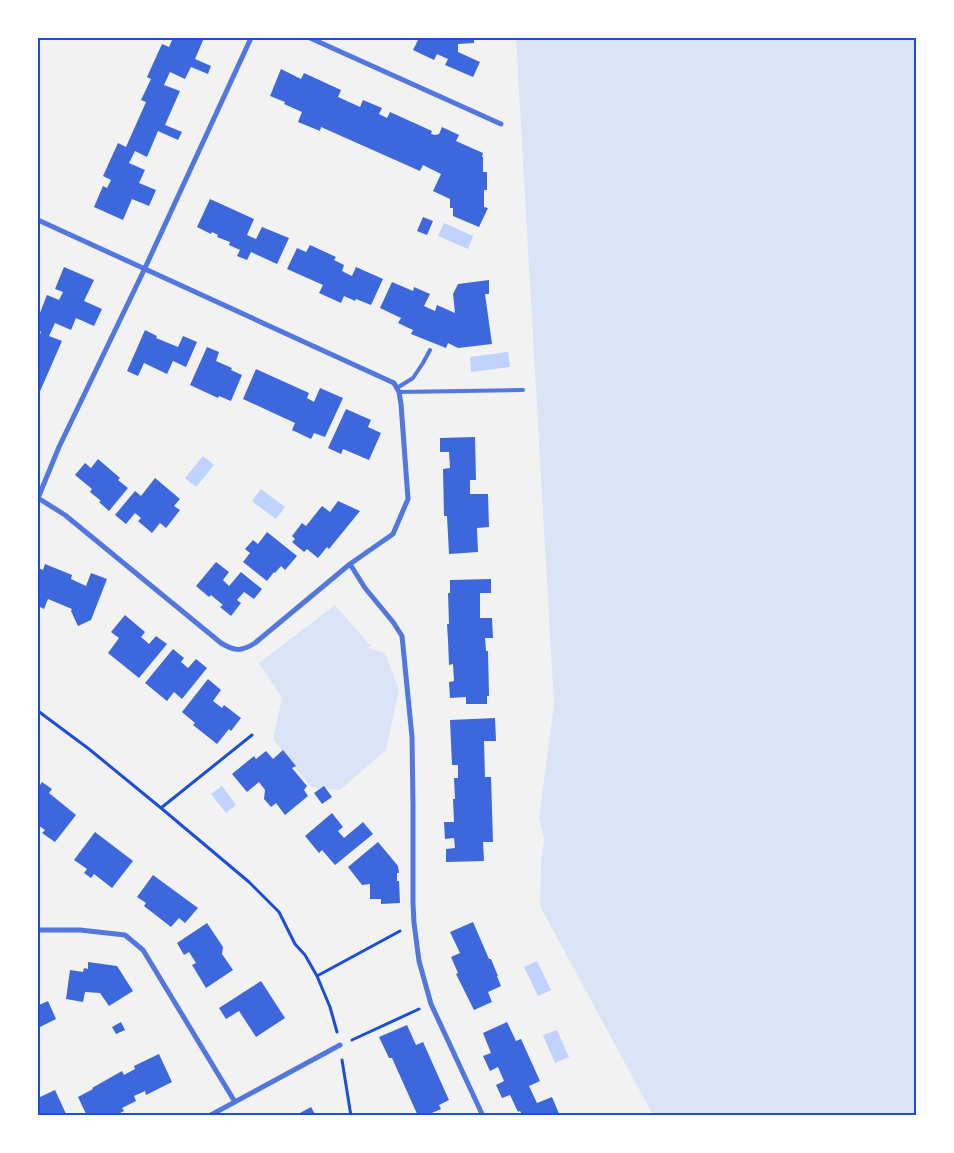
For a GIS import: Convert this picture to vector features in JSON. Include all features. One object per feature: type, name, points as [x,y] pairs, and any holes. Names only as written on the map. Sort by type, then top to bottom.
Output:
[{"type":"street","points":[[38,220],[145,268],[394,383],[398,390],[401,404],[408,499],[393,534],[350,564],[248,648],[238,650],[221,643],[65,515],[38,498],[59,447],[145,268],[251,38]]},
{"type":"street","points":[[310,38],[501,124]]},
{"type":"street","points":[[350,564],[365,588],[402,636],[412,737],[414,923],[419,961],[431,1004],[483,1116]]},
{"type":"street","points":[[38,930],[80,930],[125,935],[143,950],[235,1102]]},
{"type":"street","points":[[209,1116],[340,1046]]},
{"type":"lane","points":[[398,390],[413,378],[430,350]]},
{"type":"lane","points":[[398,390],[523,390]]},
{"type":"path","points":[[38,711],[89,749],[161,808],[249,882],[279,912],[295,944],[306,955],[330,1007],[340,1046],[352,1116]]},
{"type":"path","points":[[161,808],[252,735]]},
{"type":"path","points":[[317,976],[414,923]]},
{"type":"path","points":[[340,1046],[431,1004]]},
{"type":"shaded area","points":[[516,38],[916,38],[916,1115],[653,1115],[540,906],[541,863],[544,839],[539,818],[554,705]]},
{"type":"shaded area","points":[[335,605],[371,646],[368,648],[385,653],[399,690],[386,750],[340,790],[311,787],[273,739],[282,698],[259,663]]},
{"type":"water","points":[[444,223],[473,236],[468,249],[438,236]]},
{"type":"water","points":[[508,352],[510,367],[471,372],[470,357]]},
{"type":"water","points":[[203,456],[214,465],[196,487],[185,478]]},
{"type":"water","points":[[261,489],[285,507],[276,519],[252,501]]},
{"type":"water","points":[[222,786],[236,805],[226,813],[211,794]]},
{"type":"water","points":[[537,961],[551,990],[538,996],[524,967]]},
{"type":"water","points":[[557,1030],[569,1057],[555,1063],[543,1035]]},
{"type":"building","points":[[173,38],[204,38],[195,59],[211,66],[208,74],[191,67],[185,79],[170,72],[164,85],[180,91],[165,125],[182,132],[178,140],[158,131],[147,157],[135,151],[129,163],[145,170],[139,183],[156,190],[149,206],[132,199],[123,220],[94,207],[103,186],[107,188],[111,180],[103,176],[118,143],[126,147],[146,102],[141,100],[151,79],[147,77],[162,44],[169,47]]},
{"type":"building","points":[[419,38],[474,38],[474,43],[458,44],[458,52],[480,62],[473,77],[445,65],[448,59],[437,54],[434,60],[413,50]]},
{"type":"building","points":[[281,69],[301,79],[304,73],[341,90],[338,97],[360,107],[363,100],[382,108],[379,114],[387,118],[390,112],[432,131],[431,134],[439,134],[442,127],[459,135],[456,141],[483,153],[483,172],[487,172],[487,190],[484,190],[484,207],[488,208],[479,227],[453,216],[453,208],[450,208],[450,199],[433,191],[441,174],[423,165],[420,171],[321,127],[320,131],[298,122],[302,112],[270,96]]},
{"type":"building","points":[[210,199],[254,219],[247,235],[256,239],[262,227],[289,238],[277,264],[251,252],[247,260],[237,256],[240,250],[229,245],[230,242],[217,237],[218,235],[212,232],[211,234],[197,227]]},
{"type":"building","points":[[423,217],[433,221],[427,235],[417,231]]},
{"type":"building","points":[[310,245],[336,257],[334,260],[344,265],[342,271],[352,276],[356,267],[383,279],[371,305],[344,296],[341,303],[319,293],[323,285],[287,269],[297,248],[306,252]]},
{"type":"building","points":[[64,267],[94,280],[84,301],[102,309],[94,326],[76,318],[71,330],[55,323],[49,336],[62,341],[38,396],[38,339],[41,332],[38,330],[38,318],[47,295],[59,300],[63,292],[55,289]]},
{"type":"building","points":[[489,280],[489,294],[485,294],[492,344],[458,348],[448,343],[446,348],[411,334],[413,330],[398,323],[401,318],[380,308],[392,282],[413,291],[414,287],[430,294],[424,306],[435,311],[437,305],[455,313],[453,294],[458,284]]},
{"type":"building","points":[[145,330],[157,336],[156,338],[178,347],[183,336],[197,342],[186,367],[173,361],[167,374],[144,363],[138,376],[127,371]]},
{"type":"building","points":[[207,347],[219,352],[216,361],[242,375],[231,401],[219,396],[218,398],[190,385]]},
{"type":"building","points":[[256,369],[309,393],[307,398],[314,402],[320,388],[343,398],[325,437],[314,433],[311,439],[292,430],[295,423],[243,399]]},
{"type":"building","points":[[346,409],[371,420],[368,427],[381,433],[369,460],[343,449],[341,454],[328,448]]},
{"type":"building","points":[[475,437],[476,480],[470,480],[470,494],[488,494],[489,527],[477,528],[478,552],[449,554],[447,516],[444,516],[443,469],[450,468],[449,452],[440,452],[440,438]]},
{"type":"building","points":[[98,459],[120,478],[118,480],[128,488],[109,511],[90,492],[92,489],[75,475],[85,463],[91,468]]},
{"type":"building","points":[[155,478],[180,499],[174,506],[180,510],[166,528],[160,523],[152,533],[138,521],[141,518],[135,513],[126,524],[115,515],[135,491],[141,496]]},
{"type":"building","points":[[338,501],[360,511],[329,549],[327,547],[318,558],[307,549],[304,552],[292,542],[295,539],[292,536],[302,523],[306,526],[322,506],[330,512]]},
{"type":"building","points":[[267,532],[297,556],[285,570],[281,566],[267,581],[243,562],[250,553],[245,549],[253,540],[258,544]]},
{"type":"building","points":[[216,562],[229,572],[223,580],[229,586],[241,572],[262,589],[254,599],[244,592],[237,600],[241,603],[231,616],[220,607],[223,605],[211,595],[209,597],[196,586]]},
{"type":"building","points":[[45,564],[72,575],[71,579],[86,586],[91,573],[107,579],[91,620],[78,626],[71,611],[72,609],[48,599],[44,609],[38,606],[38,568],[43,570]]},
{"type":"building","points":[[491,579],[491,593],[480,593],[480,618],[492,618],[493,638],[485,638],[486,651],[488,651],[489,696],[487,696],[487,704],[466,704],[466,697],[450,698],[449,682],[454,681],[453,664],[449,665],[447,624],[449,624],[448,593],[450,593],[450,580]]},
{"type":"building","points":[[125,615],[145,632],[141,637],[149,644],[156,636],[167,644],[139,678],[108,653],[119,638],[111,632]]},
{"type":"building","points":[[173,649],[184,658],[181,662],[188,668],[196,659],[207,668],[182,699],[174,692],[167,701],[145,683]]},
{"type":"building","points":[[208,679],[221,690],[213,701],[222,708],[224,705],[241,718],[217,744],[193,725],[195,723],[182,712]]},
{"type":"building","points":[[495,718],[496,741],[484,741],[485,777],[491,777],[493,842],[483,842],[484,861],[446,862],[446,849],[455,848],[454,838],[445,839],[444,822],[454,822],[454,778],[458,778],[458,765],[452,765],[450,720]]},
{"type":"building","points":[[283,750],[296,766],[292,768],[307,786],[304,790],[308,796],[285,815],[276,803],[271,807],[264,799],[265,790],[259,782],[247,792],[232,774],[254,756],[256,759],[266,751],[273,759]]},
{"type":"building","points":[[42,782],[52,789],[49,793],[76,815],[55,842],[42,833],[45,830],[38,825],[38,788]]},
{"type":"building","points":[[324,786],[332,797],[322,804],[314,793]]},
{"type":"building","points":[[332,813],[343,827],[338,831],[344,838],[363,822],[373,834],[335,865],[322,850],[319,853],[305,836]]},
{"type":"building","points":[[95,832],[133,861],[112,888],[94,874],[91,878],[84,873],[87,869],[74,860]]},
{"type":"building","points":[[378,842],[398,866],[397,881],[399,881],[400,903],[381,904],[381,899],[370,899],[370,884],[362,885],[348,867]]},
{"type":"building","points":[[153,875],[198,908],[185,923],[179,918],[171,927],[144,906],[146,903],[137,897]]},
{"type":"building","points":[[473,922],[489,959],[491,959],[501,986],[488,992],[492,1002],[474,1010],[456,974],[458,973],[451,957],[460,953],[450,932]]},
{"type":"building","points":[[207,923],[223,947],[222,954],[233,970],[206,988],[192,965],[196,963],[189,952],[184,955],[177,943]]},
{"type":"building","points":[[88,962],[117,966],[133,991],[109,1006],[100,993],[85,992],[83,1002],[66,999],[70,970],[83,972],[84,968],[88,969]]},
{"type":"building","points":[[261,981],[285,1018],[256,1037],[239,1011],[226,1019],[219,1008]]},
{"type":"building","points":[[38,1001],[39,1005],[48,1001],[56,1019],[38,1028]]},
{"type":"building","points":[[121,1022],[125,1030],[116,1034],[112,1027]]},
{"type":"building","points":[[507,1022],[516,1041],[521,1039],[540,1081],[529,1086],[537,1103],[552,1097],[560,1116],[523,1116],[520,1111],[518,1112],[510,1095],[502,1098],[496,1085],[504,1081],[498,1067],[490,1071],[483,1056],[491,1053],[483,1033]]},
{"type":"building","points":[[407,1025],[416,1045],[423,1042],[449,1100],[439,1105],[441,1109],[425,1116],[418,1116],[392,1058],[389,1058],[379,1037]]},
{"type":"building","points":[[159,1054],[172,1082],[146,1095],[145,1091],[134,1096],[136,1101],[122,1108],[124,1111],[116,1116],[87,1116],[78,1097],[122,1071],[124,1075],[135,1069],[134,1066]]},
{"type":"building","points":[[55,1090],[67,1116],[38,1116],[38,1098]]},
{"type":"building","points":[[311,1107],[316,1116],[295,1116],[300,1113]]}]
